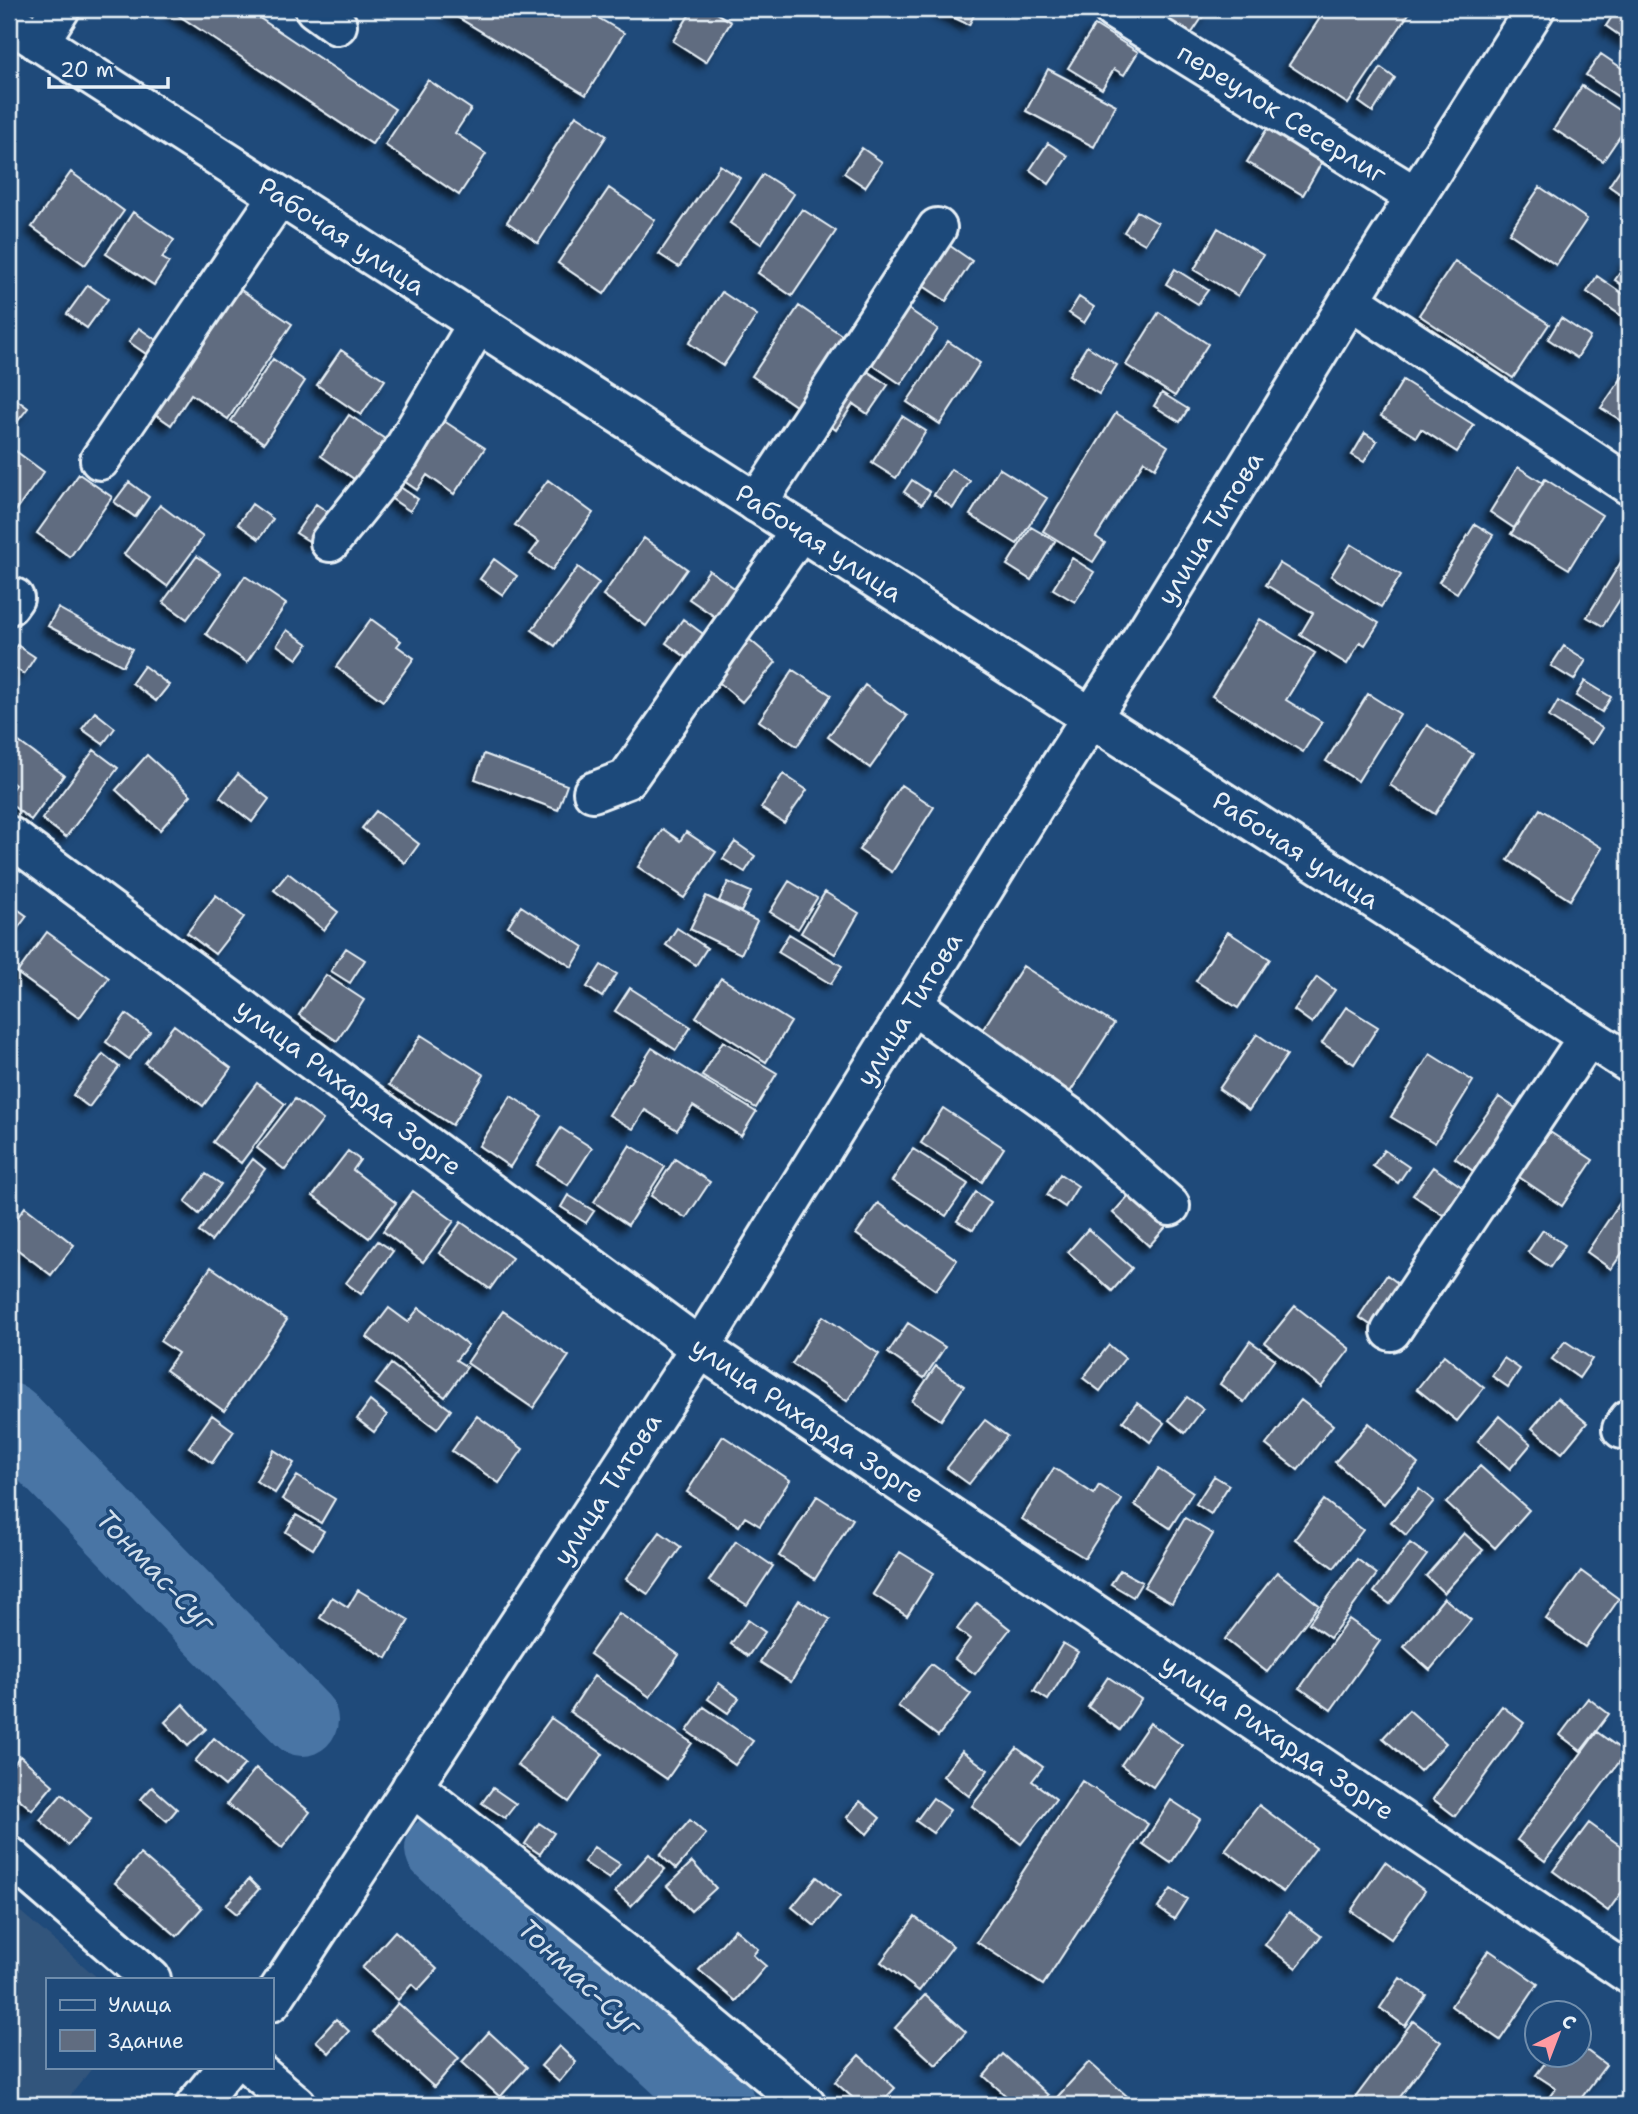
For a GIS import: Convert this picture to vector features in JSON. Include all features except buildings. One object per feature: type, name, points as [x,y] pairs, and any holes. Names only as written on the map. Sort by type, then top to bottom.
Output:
[{"type":"main road","points":[[24,32],[60,9]]},
{"type":"main road","name":"переулок Сесерлиг","points":[[1113,9],[1415,196]]},
{"type":"main road","name":"улица Титова","points":[[273,1999],[700,1348],[1350,300],[1535,9]]},
{"type":"main road","name":"Рабочая улица","points":[[24,32],[1629,1063]]},
{"type":"main road","points":[[100,460],[279,196]]},
{"type":"main road","points":[[757,503],[937,228]]},
{"type":"main road","points":[[1350,300],[1629,485]]},
{"type":"main road","points":[[330,542],[400,454],[478,323]]},
{"type":"main road","points":[[593,792],[627,779],[800,531]]},
{"type":"main road","name":"улица Рихарда Зорге","points":[[9,836],[700,1348],[1629,1974]]},
{"type":"main road","points":[[912,1004],[1071,1118],[1170,1206]]},
{"type":"main road","points":[[1391,1331],[1588,1037]]},
{"type":"main road","points":[[412,1786],[640,1966],[806,2105]]},
{"type":"main road","points":[[9,1856],[150,1978]]},
{"type":"main road","points":[[196,2105],[226,2068]]},
{"type":"main road","points":[[253,2068],[297,2105]]},
{"type":"shaded area","points":[[9,1902],[98,1978],[46,1978],[46,2068],[92,2068],[63,2105],[9,2105]]},
{"type":"waterway","name":"Тонмас-Суг","points":[[9,1419],[302,1720]]},
{"type":"waterway","name":"Тонмас-Суг","points":[[441,1849],[719,2105]]}]
